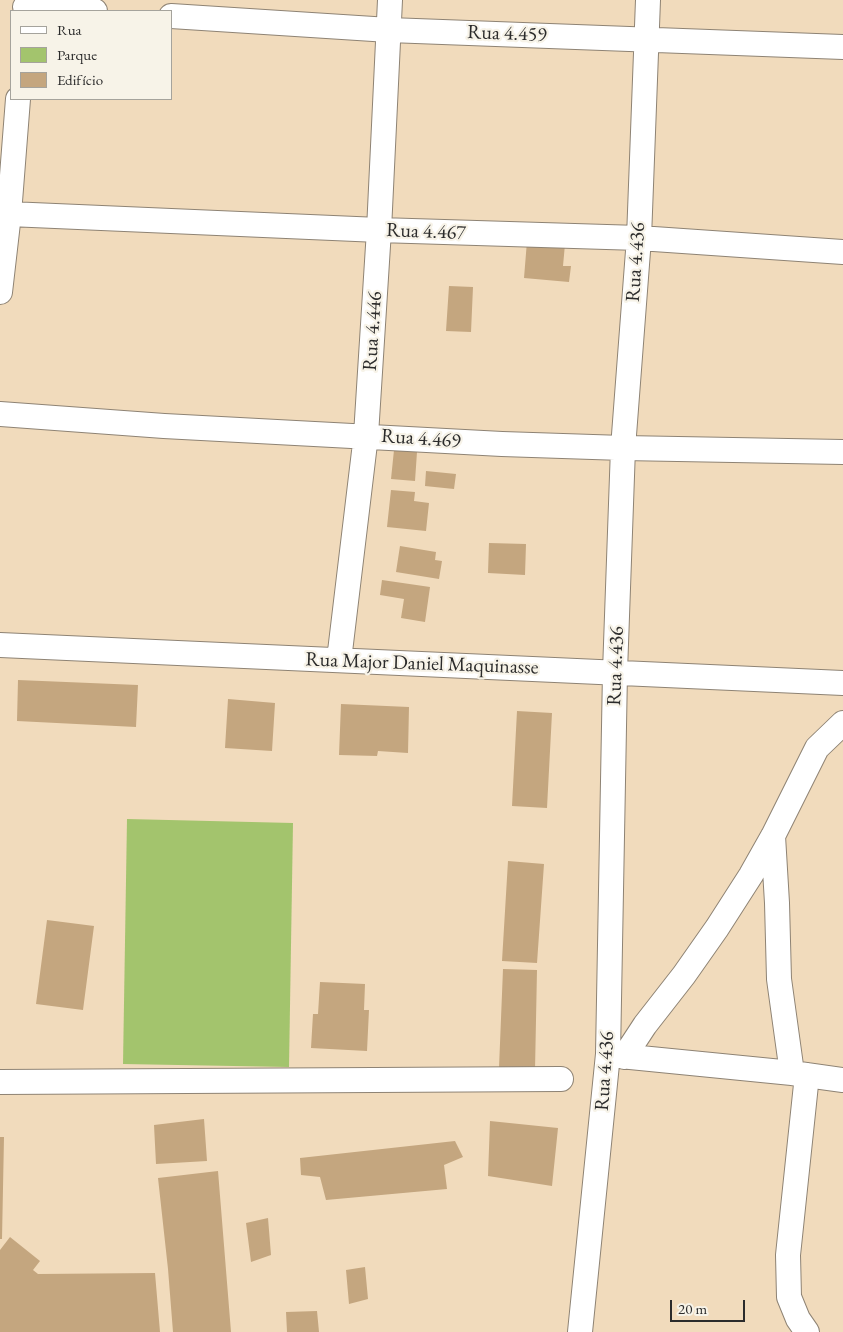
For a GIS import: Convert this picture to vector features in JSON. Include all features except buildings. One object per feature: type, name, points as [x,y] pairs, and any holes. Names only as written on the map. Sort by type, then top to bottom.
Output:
[{"type":"street","name":"Rua 4.446","points":[[339,660],[366,435],[379,230],[390,0]]},
{"type":"street","name":"Rua 4.436","points":[[580,1332],[616,1056],[615,672],[623,448],[639,238],[648,0]]},
{"type":"street","points":[[25,6],[81,10]]},
{"type":"street","name":"Rua 4.459","points":[[172,16],[389,30],[843,47]]},
{"type":"street","points":[[0,292],[9,214],[18,100]]},
{"type":"street","name":"Rua 4.467","points":[[9,214],[379,230],[639,238],[843,252]]},
{"type":"street","name":"Rua 4.469","points":[[0,414],[164,426],[366,435],[502,444],[843,452]]},
{"type":"street","name":"Rua Major Daniel Maquinasse","points":[[0,645],[843,684]]},
{"type":"street","points":[[616,1056],[645,1025],[718,928],[773,836],[817,748],[843,723]]},
{"type":"street","points":[[773,836],[779,980],[799,1074],[788,1254],[789,1297],[798,1319],[807,1332]]},
{"type":"street","points":[[616,1056],[843,1080]]},
{"type":"street","points":[[0,1082],[561,1079]]},
{"type":"green space","points":[[127,819],[293,823],[289,1067],[123,1064]]}]
